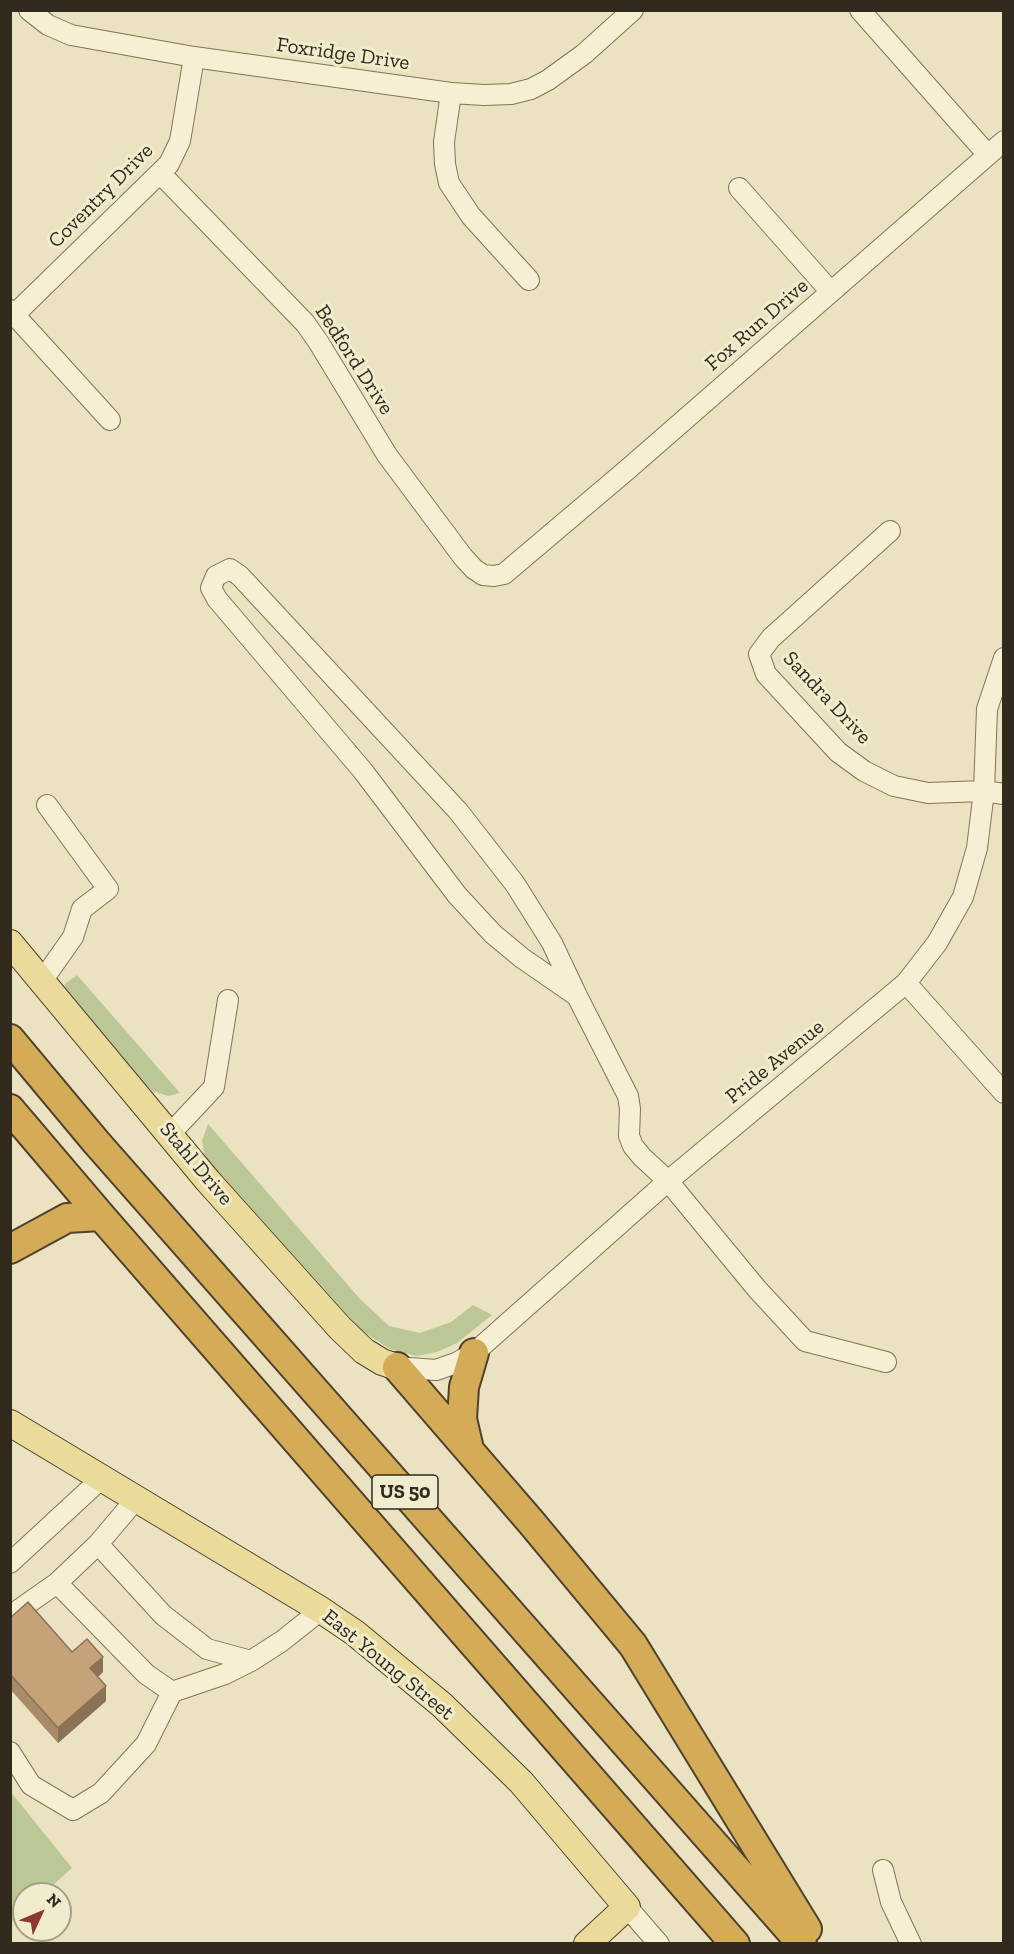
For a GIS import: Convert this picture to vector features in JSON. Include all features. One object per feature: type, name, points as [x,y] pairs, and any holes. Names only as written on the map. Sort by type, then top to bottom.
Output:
[{"type":"highway","name":"US 50","points":[[10,1039],[96,1142],[802,1944]]},
{"type":"highway","name":"US 50","points":[[10,1109],[735,1944]]},
{"type":"highway","points":[[10,1249],[68,1218],[101,1216]]},
{"type":"highway","points":[[469,1451],[462,1419],[464,1387],[474,1353]]},
{"type":"highway","points":[[397,1367],[531,1521],[633,1645],[816,1944]]},
{"type":"main road","name":"Stahl Drive","points":[[10,943],[208,1181],[340,1328],[364,1352],[397,1367]]},
{"type":"main road","name":"East Young Street","points":[[10,1424],[321,1610],[355,1633],[442,1705],[521,1782],[627,1907]]},
{"type":"main road","points":[[586,1944],[627,1907]]},
{"type":"street","name":"Foxridge Drive","points":[[29,10],[48,25],[70,35],[194,57],[451,93],[484,95],[511,94],[531,89],[548,80],[584,54],[633,10]]},
{"type":"street","points":[[860,10],[988,155]]},
{"type":"street","name":"Coventry Drive","points":[[13,312],[169,164],[180,141],[194,57]]},
{"type":"street","points":[[451,93],[444,142],[449,183],[471,216],[529,280]]},
{"type":"street","name":"Fox Run Drive","points":[[466,561],[483,575],[504,574],[628,469],[1004,141]]},
{"type":"street","name":"Bedford Drive","points":[[160,173],[305,323],[387,455],[466,561]]},
{"type":"street","points":[[739,188],[831,292]]},
{"type":"street","points":[[13,312],[110,420]]},
{"type":"street","name":"Sandra Drive","points":[[890,531],[771,638],[759,654],[766,674],[838,752],[864,771],[894,786],[928,793],[994,792]]},
{"type":"street","points":[[577,996],[522,958],[493,934],[457,895],[363,771],[218,599],[211,588],[216,576],[230,569],[240,576],[458,811],[515,884],[552,943],[628,1096],[629,1136],[633,1146],[668,1181],[757,1289],[805,1341],[886,1362]]},
{"type":"street","name":"Pride Avenue","points":[[397,1367],[436,1370],[474,1353],[668,1181],[906,983],[937,942],[963,897],[994,792],[987,709],[1004,658]]},
{"type":"street","points":[[42,981],[74,937],[82,909],[108,889],[47,805]]},
{"type":"street","points":[[906,983],[1004,1093]]},
{"type":"street","points":[[170,1134],[214,1087],[228,1000]]},
{"type":"street","points":[[10,1563],[102,1478]]},
{"type":"street","points":[[10,1616],[57,1583],[98,1544],[136,1499]]},
{"type":"street","points":[[98,1544],[163,1615],[207,1649],[251,1661]]},
{"type":"street","points":[[57,1583],[146,1674],[172,1692]]},
{"type":"street","points":[[10,1752],[31,1785],[73,1810],[101,1793],[146,1744],[172,1692],[225,1674],[251,1661],[282,1641],[321,1610]]},
{"type":"street","points":[[883,1870],[891,1902],[911,1944]]},
{"type":"street","points":[[627,1907],[659,1944]]},
{"type":"green space","points":[[77,975],[180,1093],[168,1096],[152,1091],[60,993],[66,983]]},
{"type":"green space","points":[[208,1124],[360,1299],[389,1326],[420,1333],[451,1322],[473,1305],[492,1315],[457,1343],[437,1352],[417,1356],[390,1349],[362,1331],[205,1157],[202,1141]]},
{"type":"green space","points":[[10,1791],[72,1868],[56,1882],[12,1882],[11,1923]]},
{"type":"building","points":[[28,1602],[72,1652],[87,1639],[103,1657],[90,1668],[106,1686],[58,1728],[10,1674],[10,1618]]}]
